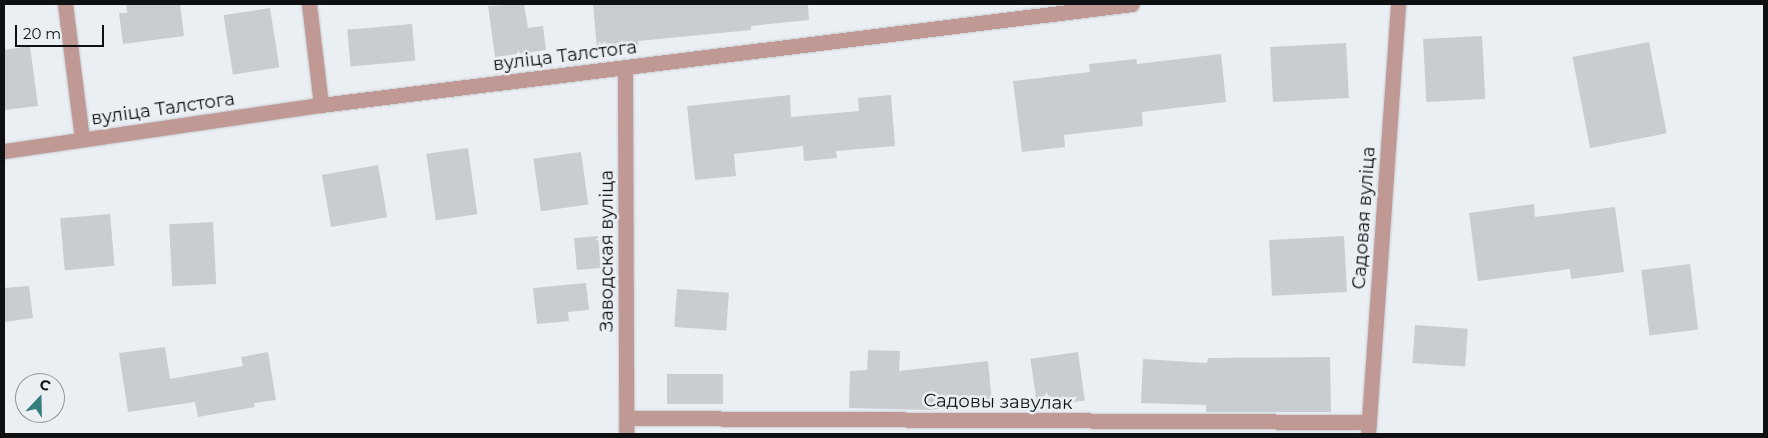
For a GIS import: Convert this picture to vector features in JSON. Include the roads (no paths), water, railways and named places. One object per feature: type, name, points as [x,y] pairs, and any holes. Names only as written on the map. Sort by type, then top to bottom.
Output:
[{"type":"street","points":[[65,4],[82,139]]},
{"type":"street","points":[[309,4],[321,105]]},
{"type":"street","name":"вуліца Талстога","points":[[4,151],[321,105],[1132,4]]},
{"type":"street","name":"Садовая вуліца","points":[[1368,428],[1398,4]]},
{"type":"street","name":"Заводская вуліца","points":[[624,68],[626,434]]},
{"type":"street","name":"Садовы завулак","points":[[626,418],[1368,428]]}]
